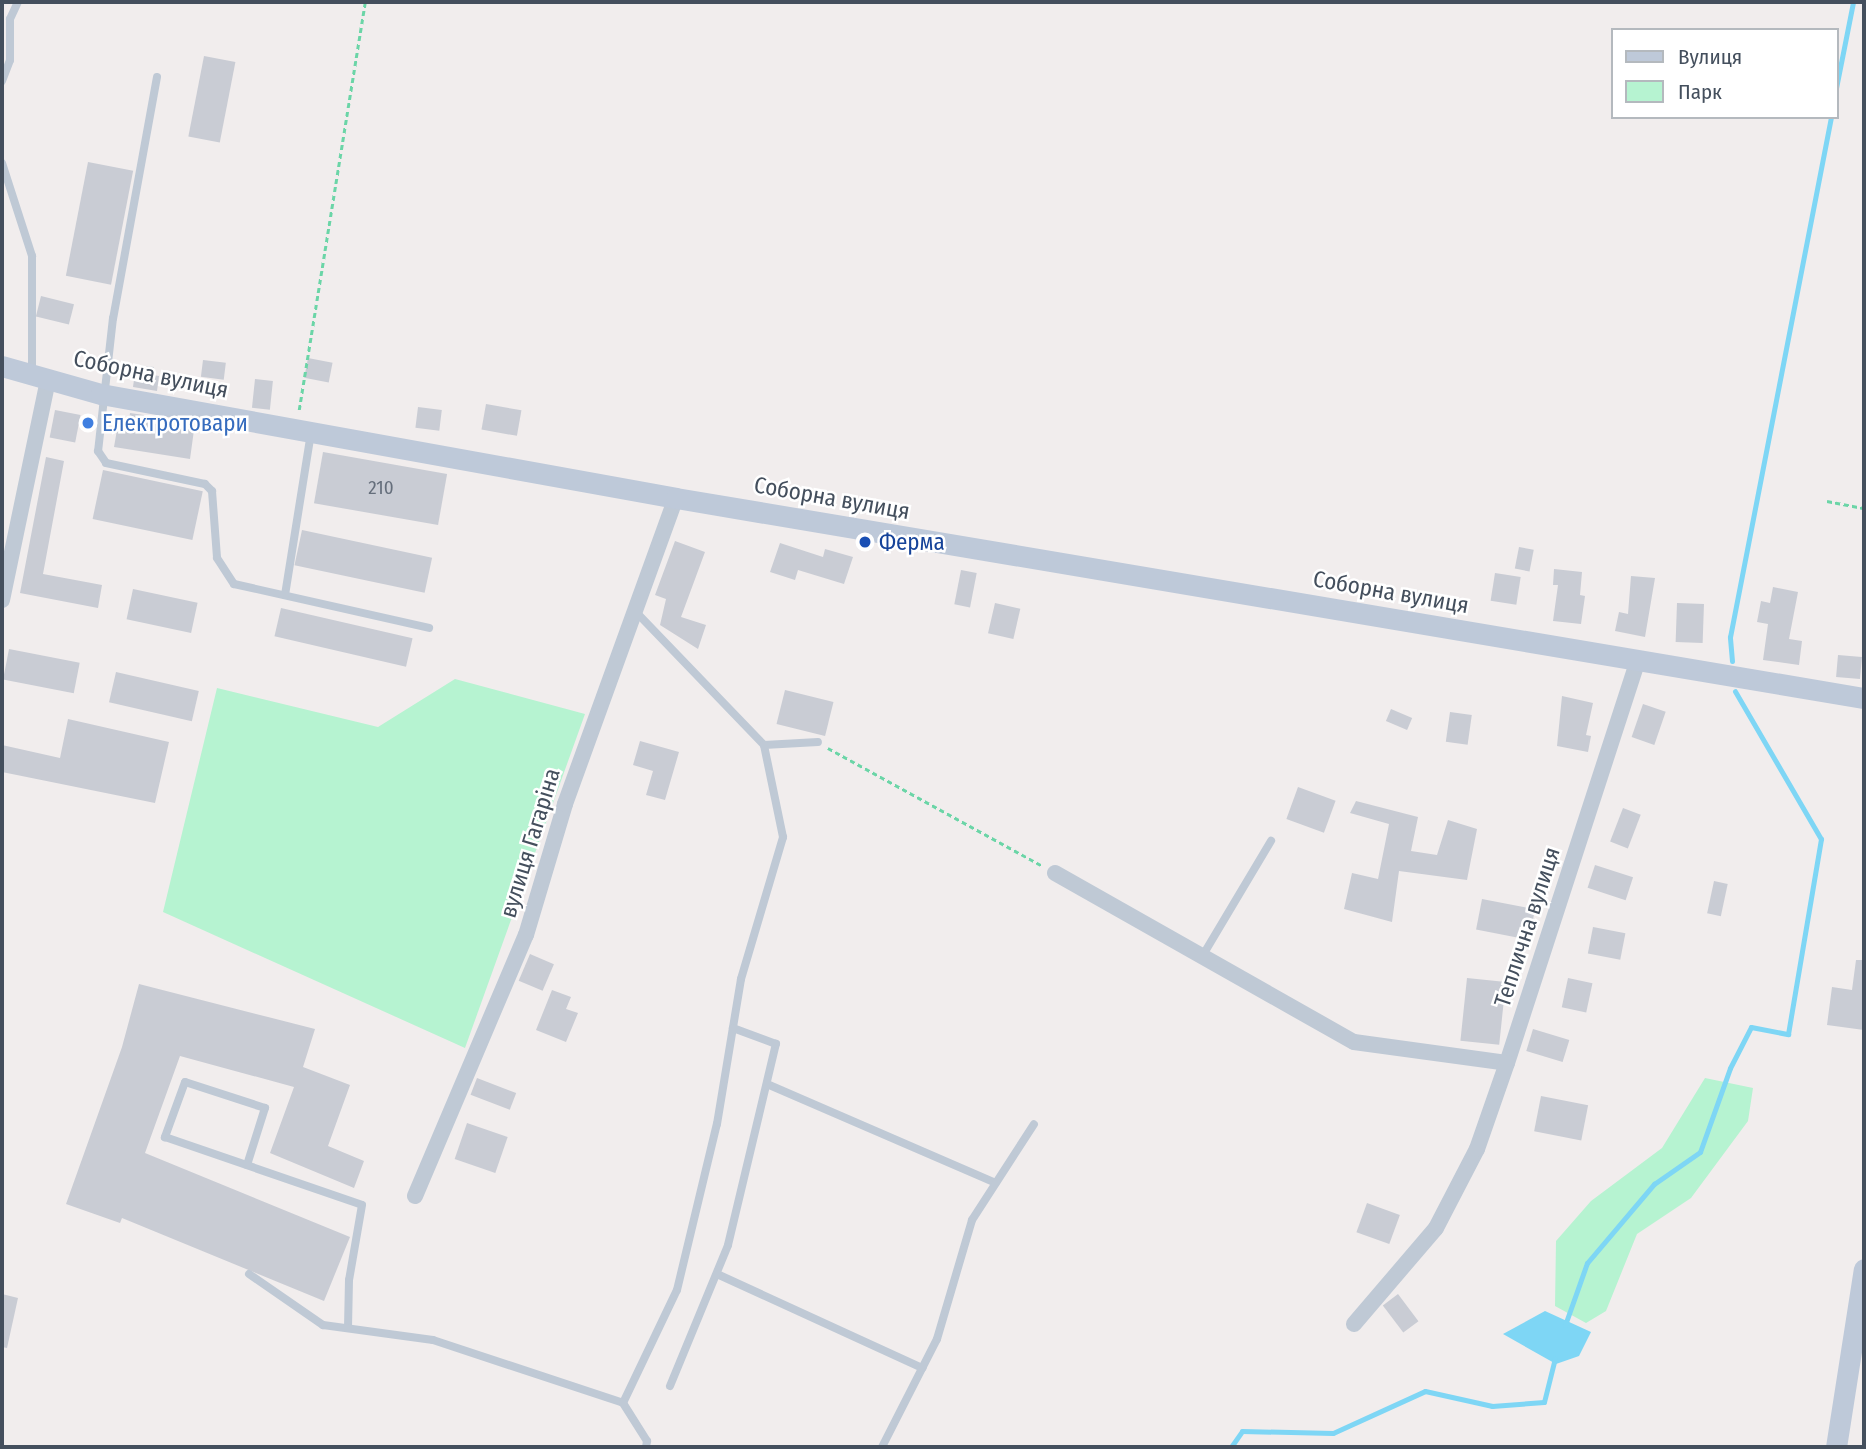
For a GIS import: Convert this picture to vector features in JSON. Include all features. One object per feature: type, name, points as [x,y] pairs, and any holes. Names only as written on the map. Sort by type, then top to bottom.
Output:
[{"type":"main road","name":"Соборна вулиця","points":[[2,366],[101,394],[676,498],[1864,698]]},
{"type":"main road","points":[[1836,1447],[1864,1269]]},
{"type":"street","points":[[2,600],[40,377]]},
{"type":"street","name":"вулиця Гагаріна","points":[[415,1196],[526,935],[565,804],[676,498]]},
{"type":"street","name":"Теплична вулиця","points":[[1354,1324],[1436,1228],[1477,1149],[1638,660]]},
{"type":"street","points":[[1055,873],[1354,1042],[1507,1063]]},
{"type":"lane","points":[[2,81],[10,60],[10,19],[18,2]]},
{"type":"lane","points":[[157,77],[101,394],[98,452],[106,463],[205,484],[212,491],[217,558],[224,574],[234,584],[429,628]]},
{"type":"lane","points":[[2,163],[32,256],[40,377]]},
{"type":"lane","points":[[285,595],[303,431]]},
{"type":"lane","points":[[623,1403],[677,1290],[717,1124],[741,979],[783,837],[764,745],[636,612]]},
{"type":"lane","points":[[764,745],[818,742]]},
{"type":"lane","points":[[1203,955],[1271,841]]},
{"type":"lane","points":[[670,1386],[729,1245],[776,1044],[733,1028]]},
{"type":"lane","points":[[247,1165],[265,1108],[186,1082],[166,1137],[362,1205],[349,1280],[348,1328]]},
{"type":"lane","points":[[767,1084],[996,1183]]},
{"type":"lane","points":[[882,1447],[937,1339],[972,1220],[1034,1124]]},
{"type":"lane","points":[[248,1274],[323,1325],[433,1340],[623,1403],[648,1441],[646,1447]]},
{"type":"lane","points":[[717,1274],[922,1368]]},
{"type":"path","points":[[303,431],[365,2]]},
{"type":"path","points":[[1826,501],[1864,508]]},
{"type":"path","points":[[818,742],[1055,873]]},
{"type":"green space","points":[[455,679],[585,714],[465,1048],[163,912],[217,688],[378,727]]},
{"type":"green space","points":[[1705,1078],[1753,1088],[1748,1121],[1691,1198],[1637,1234],[1606,1311],[1586,1323],[1555,1306],[1556,1241],[1591,1201],[1662,1148]]},
{"type":"water","points":[[1545,1311],[1591,1332],[1579,1356],[1556,1364],[1503,1334]]},
{"type":"building","points":[[204,56],[235,62],[220,143],[188,136]]},
{"type":"building","points":[[88,162],[133,171],[111,285],[66,276]]},
{"type":"building","points":[[41,296],[74,304],[69,325],[36,316]]},
{"type":"building","points":[[308,358],[333,363],[329,382],[304,378]]},
{"type":"building","points":[[203,360],[226,363],[224,380],[201,377]]},
{"type":"building","points":[[136,365],[154,367],[153,375],[159,376],[157,391],[133,387]]},
{"type":"building","points":[[255,379],[273,381],[270,410],[252,408]]},
{"type":"building","points":[[486,404],[521,410],[517,436],[481,430]]},
{"type":"building","points":[[418,407],[442,410],[439,431],[415,428]]},
{"type":"building","points":[[55,410],[81,415],[75,442],[50,437]]},
{"type":"building","points":[[130,413],[144,415],[143,422],[194,430],[190,459],[114,447],[119,418],[129,420]]},
{"type":"building","points":[[323,452],[447,474],[438,525],[314,503]]},
{"type":"building","points":[[46,457],[64,461],[43,574],[102,585],[98,608],[20,593]]},
{"type":"building","points":[[103,470],[203,491],[192,540],[93,519]]},
{"type":"building","points":[[302,530],[432,558],[425,593],[295,565]]},
{"type":"building","points":[[675,541],[705,552],[681,617],[706,625],[698,649],[660,625],[666,599],[655,595]]},
{"type":"building","points":[[780,543],[823,557],[825,549],[853,557],[844,584],[798,570],[795,580],[770,572]]},
{"type":"building","points":[[1519,547],[1534,550],[1530,571],[1515,569]]},
{"type":"building","points":[[1554,569],[1582,572],[1580,595],[1585,596],[1581,624],[1553,621],[1558,585],[1553,585]]},
{"type":"building","points":[[961,570],[977,573],[970,607],[954,604]]},
{"type":"building","points":[[1495,573],[1521,577],[1516,605],[1491,601]]},
{"type":"building","points":[[1631,576],[1655,578],[1645,637],[1615,631],[1619,612],[1628,614]]},
{"type":"building","points":[[1773,587],[1798,592],[1789,639],[1802,641],[1799,665],[1763,660],[1768,624],[1757,622],[1761,601],[1770,603]]},
{"type":"building","points":[[133,589],[198,603],[191,633],[127,619]]},
{"type":"building","points":[[995,603],[1020,609],[1013,639],[988,633]]},
{"type":"building","points":[[1677,603],[1704,604],[1703,643],[1676,642]]},
{"type":"building","points":[[281,608],[413,638],[406,667],[274,636]]},
{"type":"building","points":[[9,649],[80,663],[74,693],[3,679]]},
{"type":"building","points":[[1838,655],[1862,657],[1860,679],[1836,677]]},
{"type":"building","points":[[116,672],[199,691],[192,721],[109,702]]},
{"type":"building","points":[[785,690],[834,702],[825,736],[777,724]]},
{"type":"building","points":[[1562,696],[1593,703],[1586,735],[1591,736],[1588,752],[1557,746]]},
{"type":"building","points":[[1643,704],[1666,712],[1654,745],[1632,737]]},
{"type":"building","points":[[1391,709],[1412,718],[1407,730],[1386,721]]},
{"type":"building","points":[[1450,712],[1472,715],[1468,745],[1446,742]]},
{"type":"building","points":[[68,719],[169,742],[155,803],[2,772],[2,745],[60,758]]},
{"type":"building","points":[[640,741],[679,752],[665,800],[646,795],[653,771],[633,765]]},
{"type":"building","points":[[1298,787],[1336,801],[1324,833],[1286,819]]},
{"type":"building","points":[[1356,801],[1418,817],[1411,851],[1437,855],[1448,820],[1477,829],[1467,880],[1399,871],[1392,922],[1344,909],[1352,873],[1378,879],[1389,824],[1350,813]]},
{"type":"building","points":[[1623,808],[1641,815],[1628,848],[1610,842]]},
{"type":"building","points":[[1595,865],[1633,877],[1626,900],[1588,888]]},
{"type":"building","points":[[1714,881],[1728,884],[1721,916],[1707,913]]},
{"type":"building","points":[[1482,899],[1535,909],[1529,940],[1476,929]]},
{"type":"building","points":[[1593,927],[1625,933],[1620,960],[1588,954]]},
{"type":"building","points":[[530,954],[554,964],[543,991],[519,981]]},
{"type":"building","points":[[1856,960],[1864,960],[1864,1030],[1827,1025],[1832,987],[1852,990]]},
{"type":"building","points":[[1467,978],[1506,982],[1499,1045],[1460,1041]]},
{"type":"building","points":[[1568,978],[1592,983],[1586,1013],[1562,1007]]},
{"type":"building","points":[[139,984],[315,1029],[303,1067],[350,1085],[328,1146],[364,1161],[354,1188],[270,1153],[294,1087],[180,1056],[145,1153],[350,1237],[324,1301],[122,1218],[120,1223],[66,1204],[122,1047]]},
{"type":"building","points":[[552,990],[571,997],[566,1009],[578,1013],[566,1042],[536,1030]]},
{"type":"building","points":[[1533,1029],[1569,1040],[1563,1062],[1526,1051]]},
{"type":"building","points":[[477,1078],[516,1093],[510,1110],[471,1095]]},
{"type":"building","points":[[1541,1096],[1588,1105],[1581,1140],[1534,1131]]},
{"type":"building","points":[[467,1123],[508,1137],[495,1173],[455,1159]]},
{"type":"building","points":[[1367,1203],[1400,1215],[1389,1244],[1356,1232]]},
{"type":"building","points":[[2,1294],[18,1298],[7,1348],[2,1347]]},
{"type":"building","points":[[1398,1294],[1418,1321],[1403,1333],[1383,1305]]},
{"type":"waterway","points":[[1838,78],[1853,2]]},
{"type":"waterway","points":[[1732,661],[1730,637],[1831,119]]},
{"type":"waterway","points":[[1565,1325],[1587,1263],[1654,1184],[1700,1152],[1730,1068],[1751,1027],[1788,1034],[1821,839],[1735,691]]},
{"type":"waterway","points":[[1231,1447],[1242,1431],[1333,1433],[1425,1391],[1492,1406],[1544,1402],[1555,1358]]},
{"type":"place","name":"Електротовари","points":[[88,423]]},
{"type":"place","name":"Ферма","points":[[865,542]]}]
